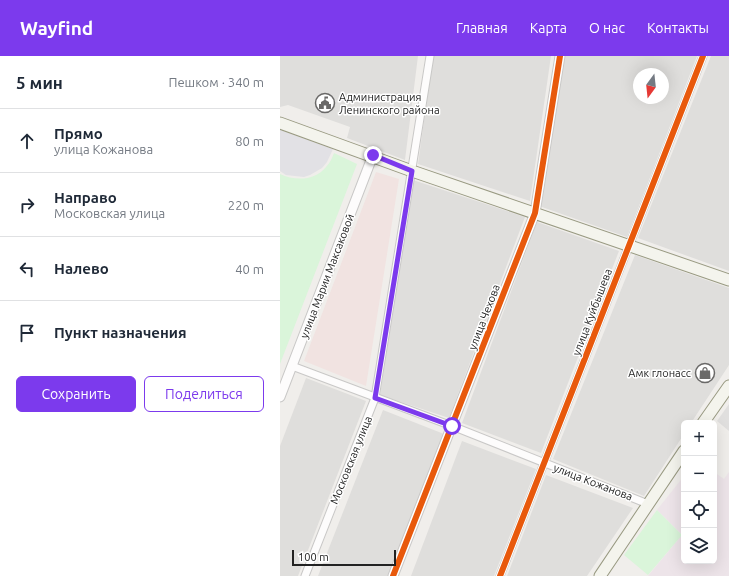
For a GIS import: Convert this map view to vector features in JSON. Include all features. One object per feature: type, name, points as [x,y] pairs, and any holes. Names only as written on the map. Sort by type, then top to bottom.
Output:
[{"type":"main road","points":[[280,123],[373,155],[412,171],[534,214],[729,280]]},
{"type":"main road","points":[[705,420],[729,386]]},
{"type":"main road","points":[[600,576],[681,455]]},
{"type":"street","name":"Московская улица","points":[[305,576],[375,398],[430,56]]},
{"type":"street","name":"улица Чехова","points":[[393,576],[534,214],[560,56]]},
{"type":"street","name":"улица Куйбышева","points":[[500,576],[702,56]]},
{"type":"street","name":"улица Марии Максаковой","points":[[280,397],[373,155]]},
{"type":"street","name":"улица Кожанова","points":[[292,366],[452,426],[648,504]]},
{"type":"shaded area","points":[[280,56],[418,56],[405,160],[347,138],[350,127],[288,105],[280,107]]},
{"type":"shaded area","points":[[433,56],[551,56],[530,201],[418,164]]},
{"type":"shaded area","points":[[562,56],[697,56],[627,237],[539,206]]},
{"type":"shaded area","points":[[711,56],[729,56],[729,271],[638,238]]},
{"type":"shaded area","points":[[280,130],[333,149],[327,162],[322,168],[304,177],[286,175],[280,171]]},
{"type":"shaded area","points":[[376,172],[399,179],[366,386],[304,361]]},
{"type":"shaded area","points":[[413,180],[525,217],[449,418],[380,395]]},
{"type":"shaded area","points":[[537,222],[619,251],[541,453],[462,423]]},
{"type":"shaded area","points":[[635,255],[729,288],[729,365],[693,420],[681,420],[681,439],[644,496],[553,459]]},
{"type":"shaded area","points":[[306,378],[366,401],[298,576],[280,576],[280,446]]},
{"type":"shaded area","points":[[729,404],[729,431],[717,421]]},
{"type":"shaded area","points":[[383,410],[444,434],[388,576],[318,576]]},
{"type":"shaded area","points":[[462,441],[536,469],[494,576],[411,576]]},
{"type":"shaded area","points":[[729,472],[729,576],[648,576],[681,536],[681,564],[717,564],[717,474],[724,479]]},
{"type":"shaded area","points":[[546,475],[633,508],[587,576],[507,576]]},
{"type":"shaded area","points":[[681,480],[681,534],[657,510]]},
{"type":"green space","points":[[334,153],[357,164],[280,364],[280,174],[298,179],[311,177],[321,172],[326,167]]},
{"type":"green space","points":[[657,510],[681,534],[681,536],[648,575],[624,555]]},
{"type":"cycle path","points":[[393,576],[535,213],[560,56]]},
{"type":"cycle path","points":[[500,576],[703,56]]},
{"type":"place","name":"Администрация Ленинского района","points":[[325,103]]},
{"type":"place","name":"Амк глонасс","points":[[705,373]]},
{"type":"route","points":[[373,155],[412,171],[375,398],[452,426]]}]
